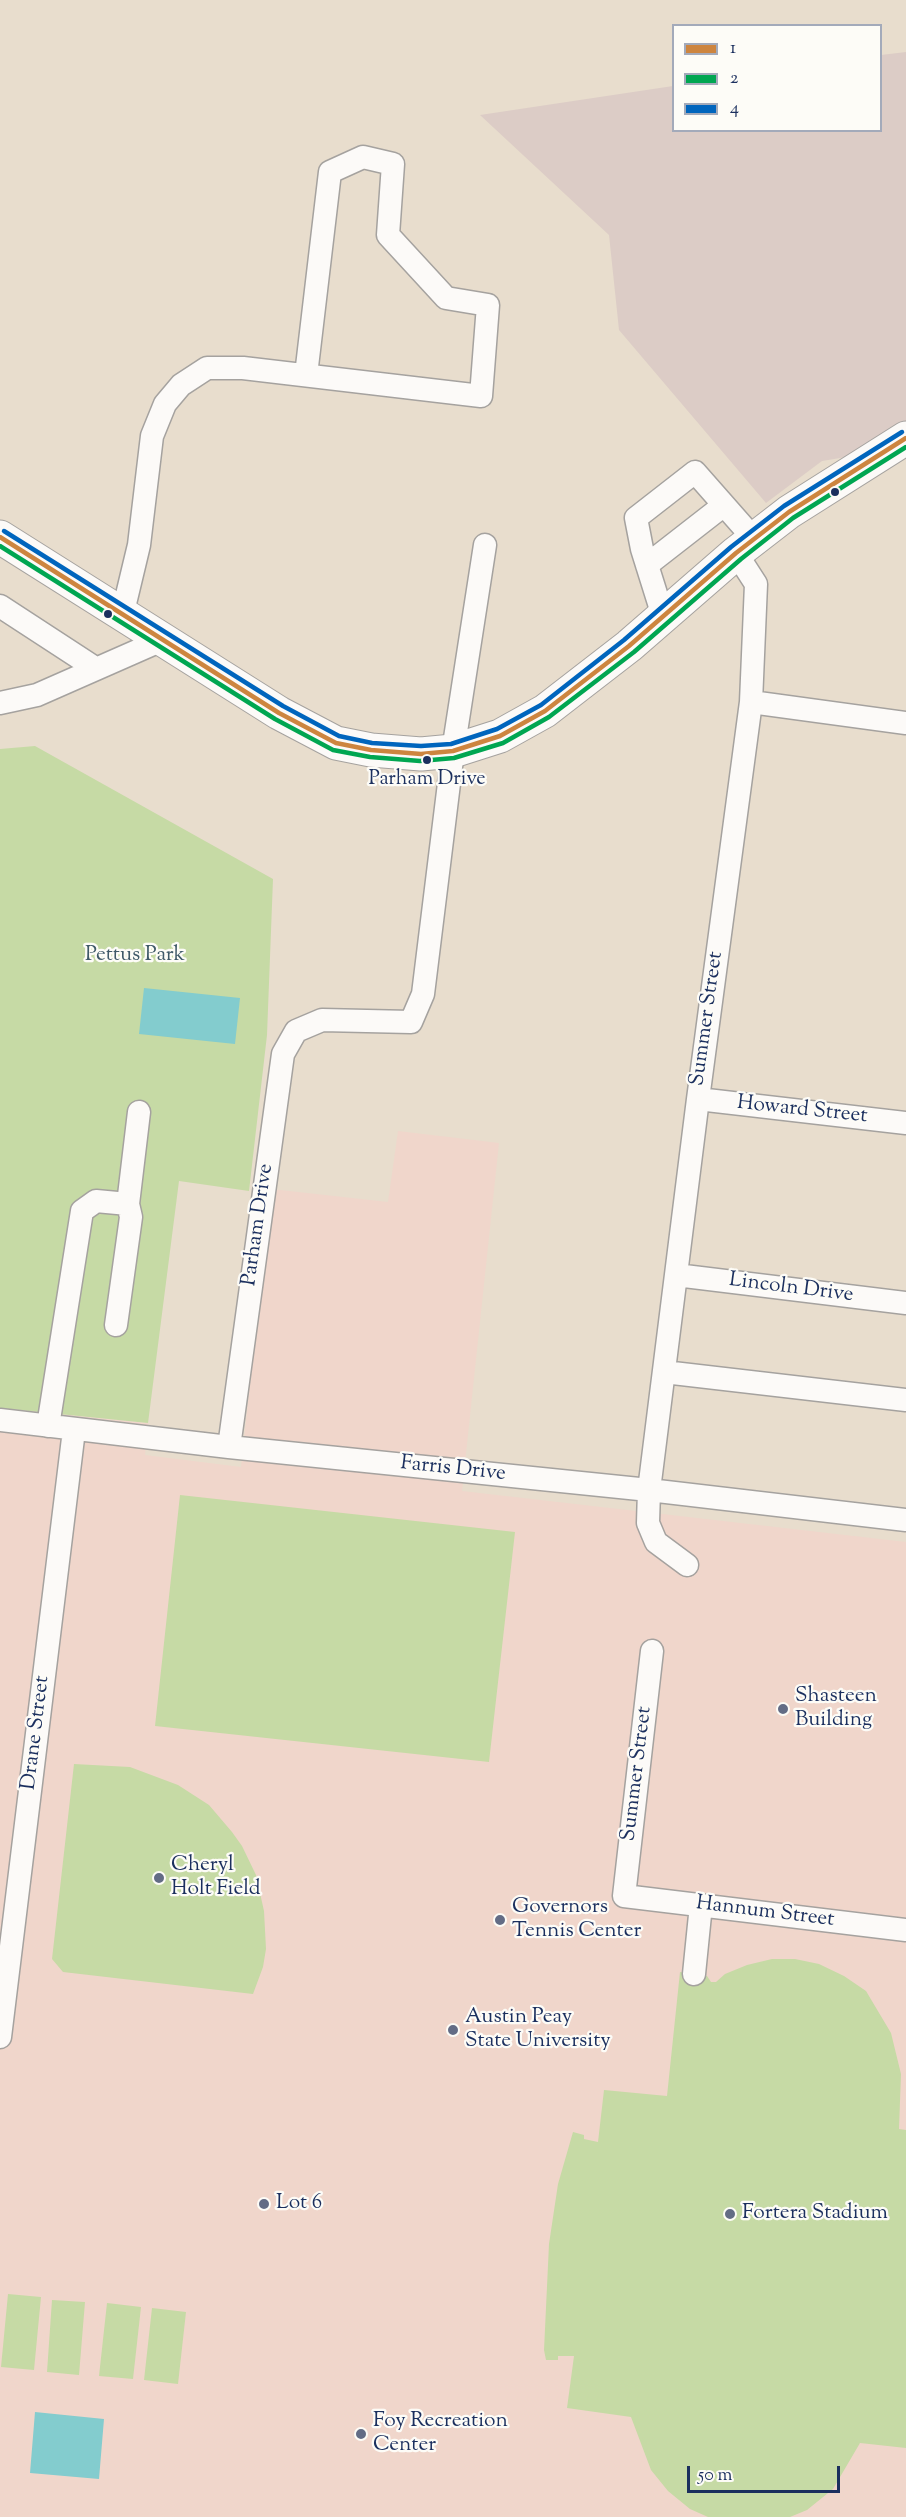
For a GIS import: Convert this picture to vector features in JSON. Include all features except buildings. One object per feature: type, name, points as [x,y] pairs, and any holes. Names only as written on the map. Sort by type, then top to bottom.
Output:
[{"type":"highway","points":[[0,537],[279,713],[336,743],[371,750],[422,754],[453,751],[500,736],[545,711],[663,616],[745,546],[826,486],[906,438]]},
{"type":"street","points":[[122,616],[139,545],[152,436],[165,404],[181,385],[207,368],[243,368],[481,396],[488,305],[446,298],[388,235],[393,164],[363,157],[330,172],[306,375]]},
{"type":"street","name":"Summer Street","points":[[647,565],[636,518],[695,472],[724,505],[745,546],[756,584],[751,702],[649,1490],[648,1523],[656,1542],[687,1564]]},
{"type":"street","points":[[663,616],[647,565],[724,505]]},
{"type":"street","name":"Parham Drive","points":[[228,1447],[283,1054],[296,1031],[322,1020],[411,1022],[423,994],[453,751],[484,545]]},
{"type":"street","points":[[0,606],[95,668]]},
{"type":"street","points":[[0,703],[37,695],[162,640]]},
{"type":"street","points":[[751,702],[906,723]]},
{"type":"street","name":"Howard Street","points":[[698,1099],[906,1123]]},
{"type":"street","points":[[116,1325],[131,1216],[128,1204],[139,1112]]},
{"type":"street","points":[[48,1426],[82,1211],[96,1201],[128,1204]]},
{"type":"street","name":"Lincoln Drive","points":[[676,1275],[906,1303]]},
{"type":"street","points":[[664,1372],[906,1400]]},
{"type":"street","name":"Farris Drive","points":[[0,1420],[228,1447],[649,1490],[906,1520]]},
{"type":"street","name":"Drane Street","points":[[0,2037],[74,1430]]},
{"type":"street","name":"Summer Street","points":[[624,1896],[652,1651]]},
{"type":"street","name":"Hannum Street","points":[[624,1896],[906,1930]]},
{"type":"street","points":[[694,1974],[701,1905]]},
{"type":"shaded area","points":[[906,52],[906,447],[822,461],[766,503],[619,330],[609,235],[480,115],[672,86],[672,132],[882,132],[882,55]]},
{"type":"shaded area","name":"Austin Peay State University","points":[[398,1131],[499,1143],[462,1491],[906,1542],[906,2517],[0,2517],[0,1408],[148,1423],[145,1455],[241,1467],[271,1189],[388,1202]]},
{"type":"green space","name":"Pettus Park","points":[[35,746],[273,879],[267,1035],[249,1191],[179,1181],[148,1423],[0,1408],[0,749]]},
{"type":"green space","points":[[180,1495],[515,1532],[489,1762],[155,1726]]},
{"type":"green space","name":"Cheryl Holt Field","points":[[74,1764],[130,1767],[178,1785],[209,1805],[232,1832],[242,1846],[256,1875],[264,1911],[266,1949],[263,1967],[253,1994],[63,1972],[52,1959]]},
{"type":"green space","name":"Fortera Stadium","points":[[772,1959],[795,1959],[819,1964],[844,1976],[866,1991],[891,2033],[901,2074],[899,2129],[906,2130],[906,2448],[860,2443],[833,2489],[807,2510],[790,2517],[708,2517],[690,2509],[668,2491],[651,2470],[631,2417],[567,2408],[574,2356],[558,2356],[558,2360],[546,2360],[544,2350],[549,2244],[558,2184],[573,2132],[584,2135],[584,2139],[598,2142],[604,2090],[667,2096],[680,1972],[707,1976],[711,1982],[716,1982],[725,1974],[747,1965]]},
{"type":"green space","points":[[8,2294],[41,2297],[34,2370],[1,2367]]},
{"type":"green space","points":[[52,2300],[85,2302],[79,2375],[47,2372]]},
{"type":"green space","points":[[107,2303],[141,2307],[133,2379],[99,2376]]},
{"type":"green space","points":[[152,2308],[186,2312],[178,2384],[144,2380]]},
{"type":"water","points":[[144,988],[240,998],[235,1044],[139,1034]]},
{"type":"water","points":[[35,2412],[104,2419],[99,2479],[30,2473]]},
{"type":"transit line","name":"4","points":[[4,531],[283,706],[339,736],[372,743],[421,746],[451,744],[497,729],[541,705],[624,640],[731,547],[784,506],[902,432]]},
{"type":"transit line","name":"1","points":[[0,537],[279,713],[336,743],[371,750],[421,754],[453,751],[500,736],[545,711],[629,646],[736,553],[789,512],[906,438]]},
{"type":"transit line","name":"2","points":[[0,546],[275,719],[333,750],[370,757],[420,761],[454,758],[503,743],[549,717],[634,652],[741,559],[793,518],[906,447]]},
{"type":"place","name":"Parham Drive","points":[[427,760]]},
{"type":"place","name":"Shasteen Building","points":[[783,1709]]},
{"type":"place","name":"Cheryl Holt Field","points":[[159,1878]]},
{"type":"place","name":"Governors Tennis Center","points":[[500,1920]]},
{"type":"place","name":"Austin Peay State University","points":[[453,2030]]},
{"type":"place","name":"Lot 6","points":[[264,2204]]},
{"type":"place","name":"Fortera Stadium","points":[[730,2214]]},
{"type":"place","name":"Foy Recreation Center","points":[[361,2434]]}]
